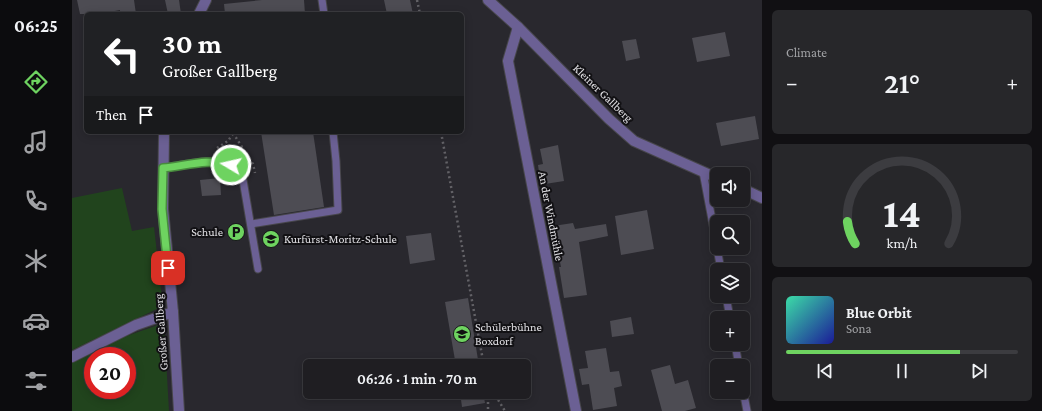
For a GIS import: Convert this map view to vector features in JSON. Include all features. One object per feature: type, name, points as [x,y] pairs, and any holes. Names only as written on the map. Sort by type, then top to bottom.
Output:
[{"type":"street","points":[[200,12],[206,0]]},
{"type":"street","name":"Kleiner Gallberg","points":[[488,0],[518,27],[609,119],[634,141],[710,175]]},
{"type":"street","name":"An der Windmühle","points":[[518,27],[508,61],[576,411]]},
{"type":"street","name":"Großer Gallberg","points":[[164,134],[162,209],[173,312],[179,411]]},
{"type":"street","points":[[750,192],[762,198]]},
{"type":"street","points":[[72,357],[136,325],[173,312]]},
{"type":"lane","points":[[322,0],[324,12]]},
{"type":"lane","points":[[251,224],[338,210],[333,134]]},
{"type":"lane","points":[[163,168],[222,162],[231,165],[237,170],[243,180],[258,269]]},
{"type":"lane","points":[[704,172],[711,215]]},
{"type":"lane","points":[[745,399],[747,411]]},
{"type":"path","points":[[417,0],[420,12]]},
{"type":"path","points":[[228,141],[233,134]]},
{"type":"path","points":[[441,134],[483,359]]},
{"type":"path","points":[[488,399],[488,411]]},
{"type":"path","points":[[498,399],[505,411]]},
{"type":"green space","points":[[122,188],[132,231],[154,227],[163,306],[72,350],[72,198]]},
{"type":"green space","points":[[164,323],[169,411],[72,411],[72,355],[84,351],[84,399],[136,399],[136,347],[95,347]]},
{"type":"building","points":[[77,0],[134,0],[136,12],[120,12],[120,10],[110,12],[84,12],[84,14],[80,14]]},
{"type":"building","points":[[165,0],[179,0],[181,12],[168,12]]},
{"type":"building","points":[[262,0],[304,0],[305,12],[225,12],[224,4]]},
{"type":"building","points":[[384,0],[410,0],[413,12],[387,12]]},
{"type":"building","points":[[725,32],[730,56],[697,62],[692,38]]},
{"type":"building","points":[[636,39],[640,58],[626,61],[622,41]]},
{"type":"building","points":[[755,116],[759,139],[721,146],[716,123]]},
{"type":"building","points":[[261,134],[313,134],[324,207],[274,215]]},
{"type":"building","points":[[558,145],[564,181],[545,184],[544,179],[540,179],[538,165],[543,164],[540,149]]},
{"type":"building","points":[[220,178],[221,195],[202,196],[200,180]]},
{"type":"building","points":[[647,210],[654,249],[621,255],[615,216]]},
{"type":"building","points":[[573,223],[575,229],[606,224],[608,236],[579,242],[587,295],[564,298],[559,267],[561,267],[553,226]]},
{"type":"building","points":[[431,233],[435,260],[410,264],[406,236]]},
{"type":"building","name":"Schülerbühne Boxdorf","points":[[468,298],[478,359],[455,359],[445,302]]},
{"type":"building","points":[[631,317],[634,334],[612,337],[610,321]]},
{"type":"building","points":[[606,348],[610,372],[619,371],[622,386],[614,388],[617,406],[593,410],[589,384],[582,385],[579,369],[588,368],[585,351]]},
{"type":"building","points":[[670,365],[675,384],[688,380],[696,408],[685,411],[662,411],[651,370]]},
{"type":"building","points":[[461,399],[484,399],[485,403],[462,407]]},
{"type":"place","name":"Schule","points":[[236,232]]},
{"type":"place","name":"Kurfürst-Moritz-Schule","points":[[271,239]]},
{"type":"place","name":"Schülerbühne Boxdorf","points":[[462,334]]},
{"type":"route","points":[[168,268],[162,209],[163,168],[213,162],[222,162],[231,165]]}]
